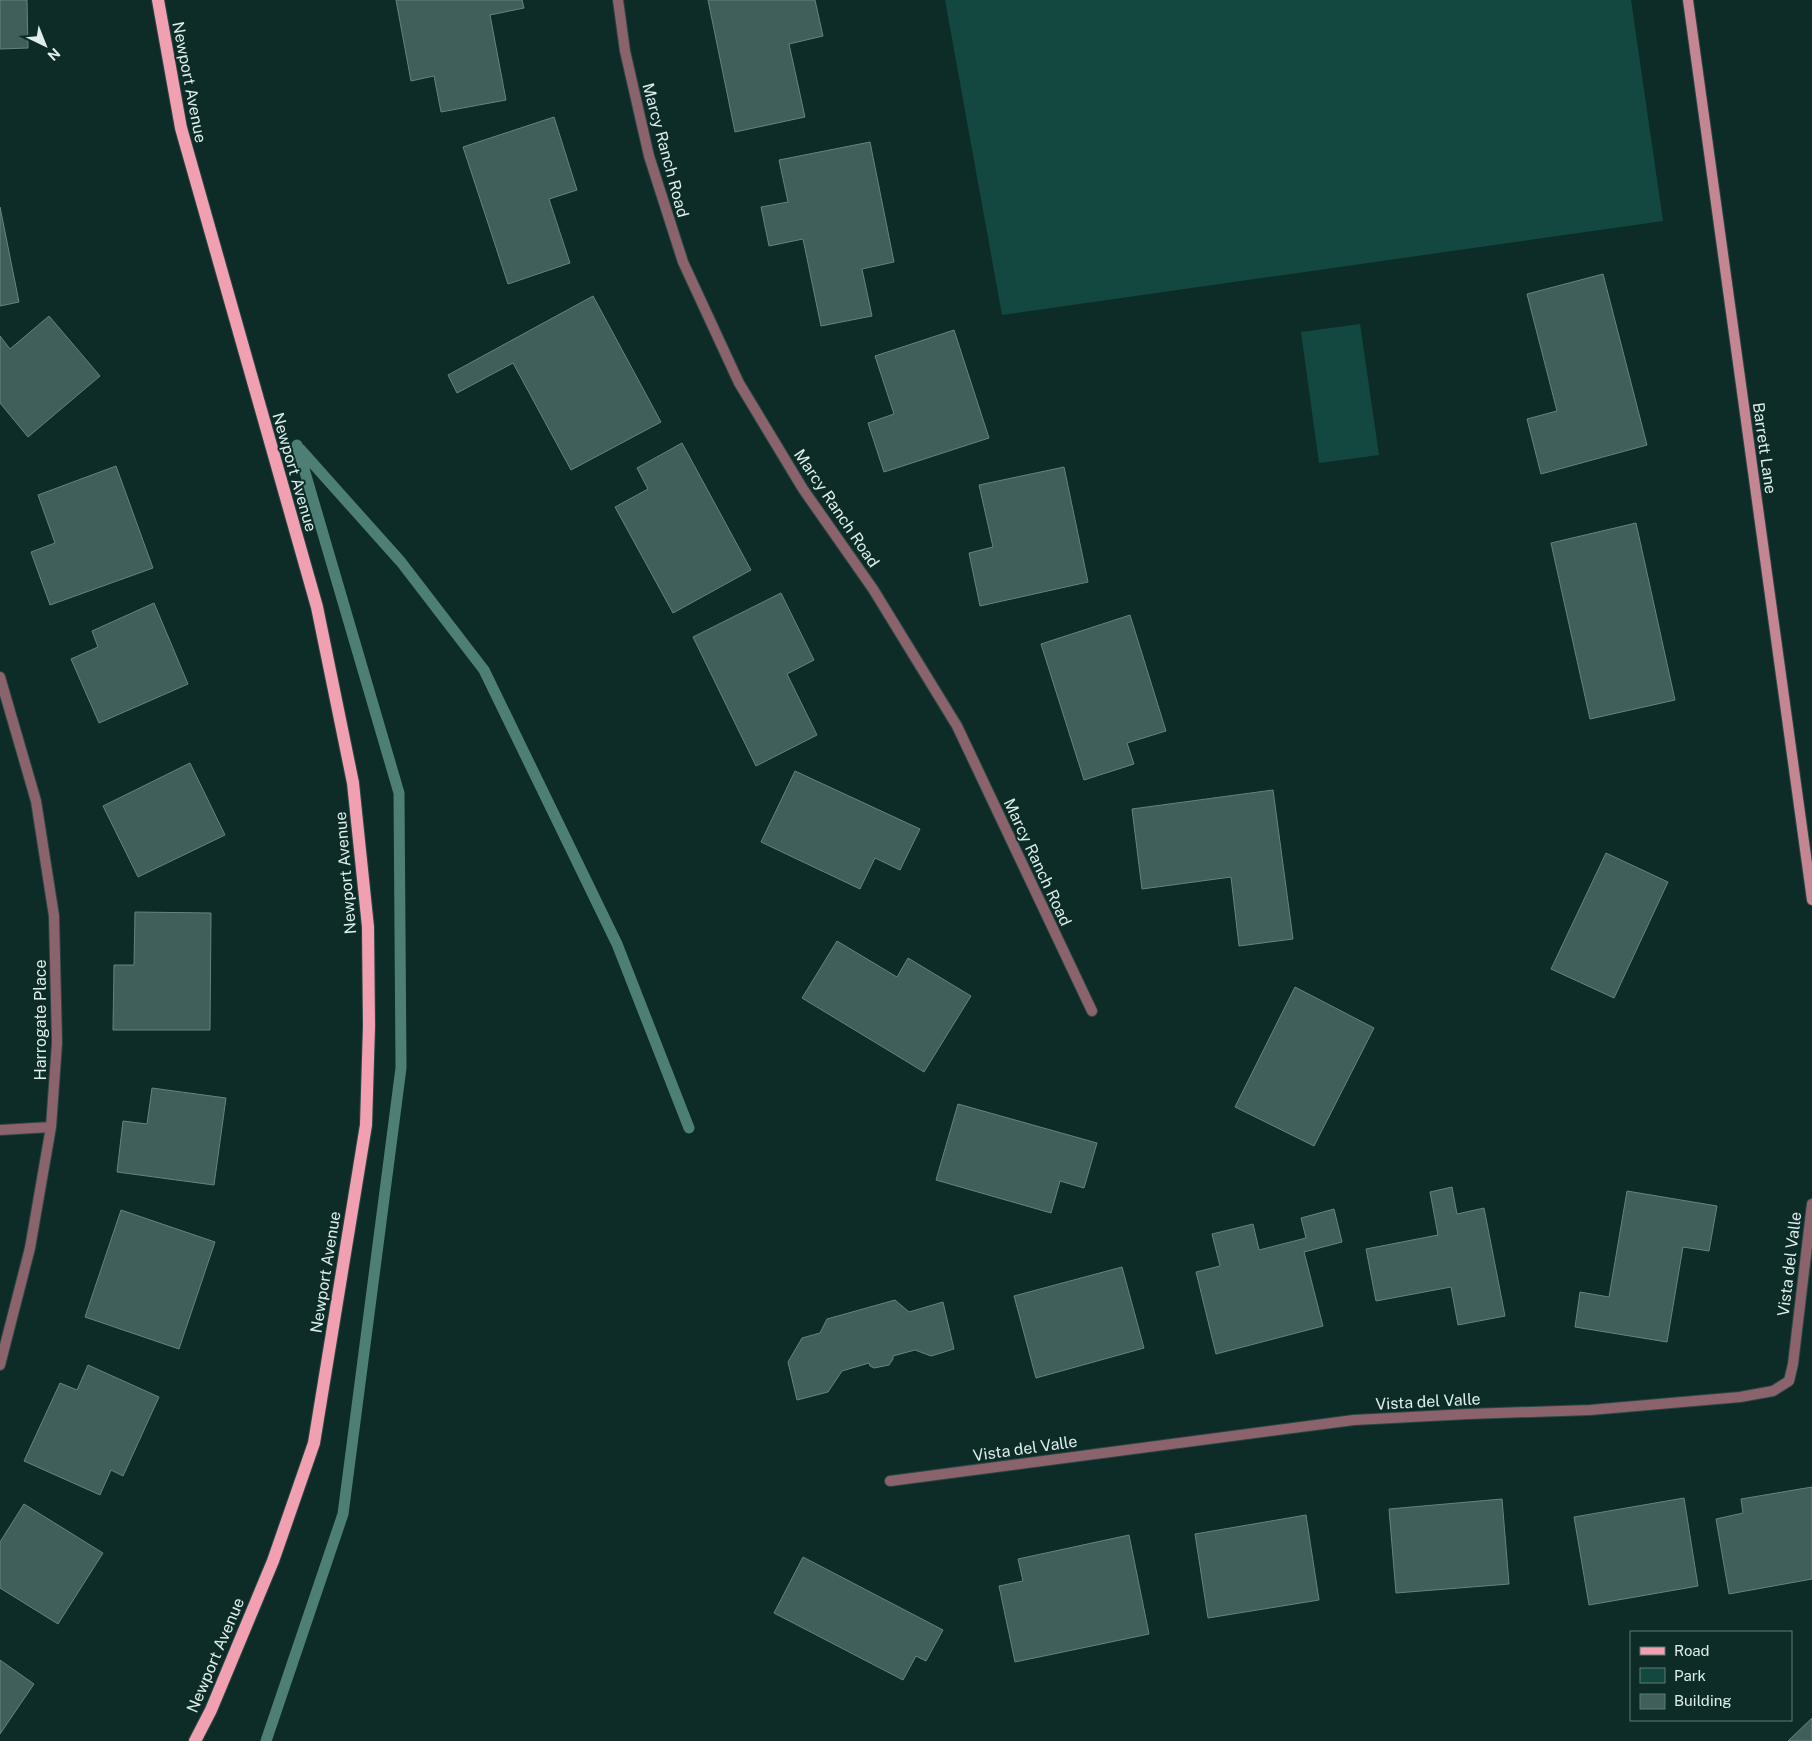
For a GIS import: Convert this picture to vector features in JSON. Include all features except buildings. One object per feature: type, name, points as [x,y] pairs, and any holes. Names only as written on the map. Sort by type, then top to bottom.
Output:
[{"type":"main road","name":"Newport Avenue","points":[[158,0],[181,128],[317,607],[353,783],[368,927],[366,1125],[314,1443],[273,1560],[211,1710],[195,1741]]},
{"type":"street","name":"Marcy Ranch Road","points":[[618,0],[625,51],[649,156],[683,262],[715,332],[739,383],[803,489],[873,589],[957,726],[1092,1011]]},
{"type":"street","name":"Barrett Lane","points":[[1688,0],[1812,900]]},
{"type":"street","name":"Harrogate Place","points":[[0,676],[36,801],[54,916],[57,1044],[51,1128],[30,1248],[0,1365]]},
{"type":"street","points":[[0,1130],[51,1128]]},
{"type":"street","name":"Vista del Valle","points":[[890,1481],[1354,1420],[1590,1410],[1699,1401],[1773,1391],[1788,1381],[1793,1364],[1812,1204]]},
{"type":"green space","points":[[945,0],[1631,0],[1663,221],[1002,315]]},
{"type":"green space","points":[[1360,324],[1379,455],[1319,463],[1301,332]]},
{"type":"waterway","points":[[266,1741],[343,1514],[401,1068],[399,793],[297,445]]},
{"type":"waterway","points":[[300,449],[401,562],[484,670],[617,944],[689,1128]]}]
